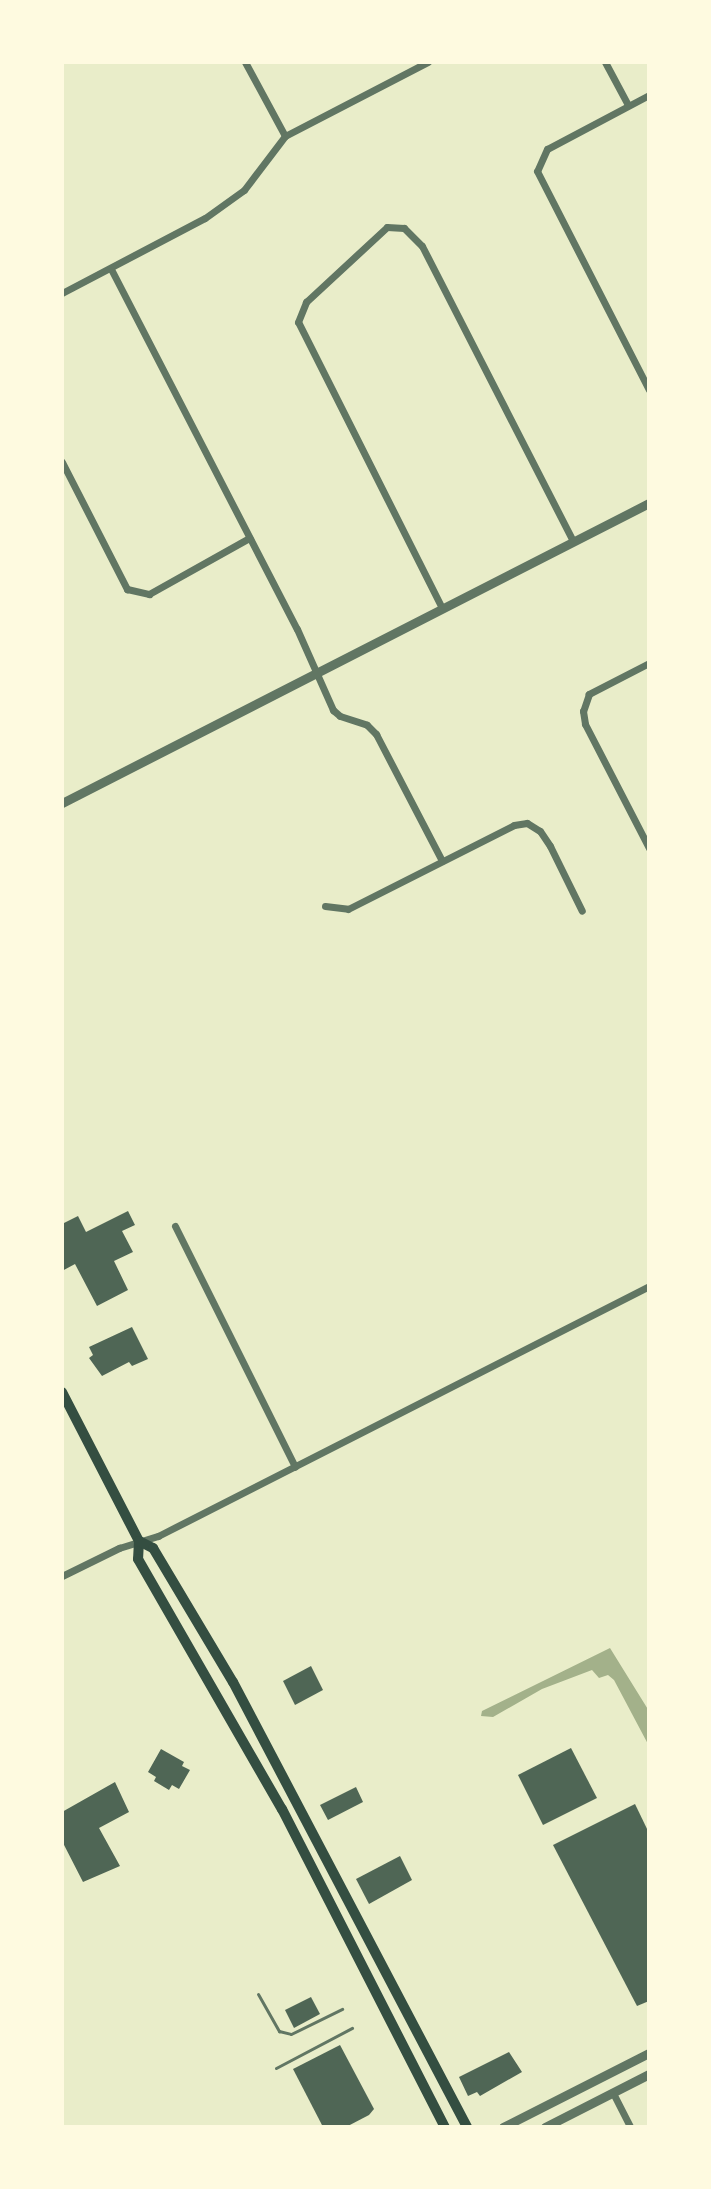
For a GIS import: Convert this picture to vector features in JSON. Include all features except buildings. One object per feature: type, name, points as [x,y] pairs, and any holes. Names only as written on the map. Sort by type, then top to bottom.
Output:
[{"type":"main road","points":[[62,1392],[139,1541],[138,1559],[226,1705],[445,2127]]},
{"type":"main road","points":[[139,1541],[153,1548],[233,1682],[467,2127]]},
{"type":"street","points":[[245,62],[285,136]]},
{"type":"street","points":[[62,293],[205,218],[244,190],[285,136],[428,62]]},
{"type":"street","points":[[605,62],[628,105]]},
{"type":"street","points":[[649,95],[547,149],[537,171],[649,390]]},
{"type":"street","points":[[442,608],[298,322],[306,302],[387,227],[404,228],[422,246],[573,541]]},
{"type":"street","points":[[111,269],[318,673],[333,710],[367,725],[376,734],[442,861]]},
{"type":"street","points":[[62,462],[127,589],[149,594],[249,538]]},
{"type":"street","points":[[62,803],[649,503]]},
{"type":"street","points":[[649,663],[589,694],[584,703],[585,724],[649,848]]},
{"type":"street","points":[[325,906],[348,909],[514,825],[527,823],[540,831],[550,846],[582,911]]},
{"type":"street","points":[[175,1226],[295,1467]]},
{"type":"street","points":[[62,1576],[139,1541],[158,1536],[649,1286]]},
{"type":"street","points":[[503,2127],[649,2053]]},
{"type":"street","points":[[545,2127],[649,2074]]},
{"type":"street","points":[[613,2093],[630,2127]]},
{"type":"lane","points":[[258,1994],[279,2031],[291,2034],[342,2009]]},
{"type":"lane","points":[[276,2068],[352,2028]]},
{"type":"shaded area","points":[[610,1648],[649,1711],[649,1746],[614,1680],[608,1675],[599,1678],[592,1670],[542,1689],[493,1717],[481,1716],[482,1711]]}]
